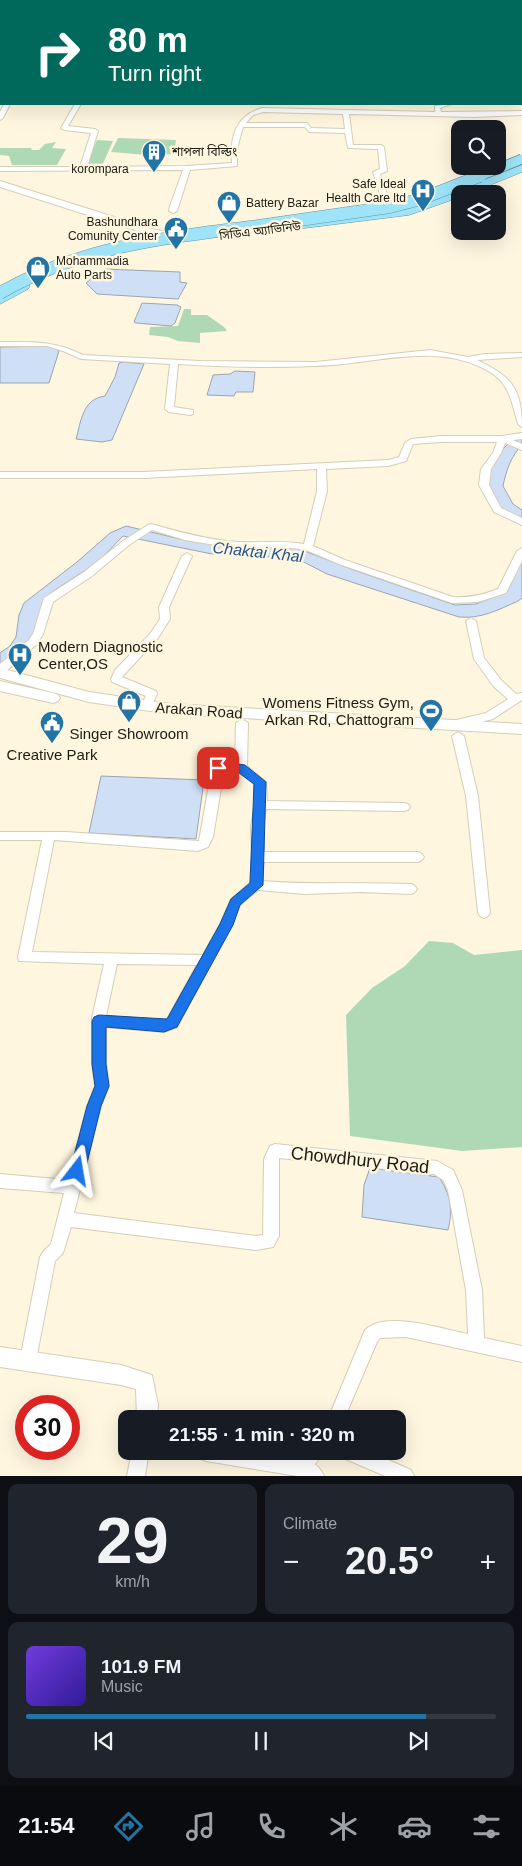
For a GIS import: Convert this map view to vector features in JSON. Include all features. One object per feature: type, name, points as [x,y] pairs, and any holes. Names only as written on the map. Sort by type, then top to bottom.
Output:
[{"type":"highway","name":"সিডিএ অ্যাভিনিউ","points":[[506,163],[522,158]]},
{"type":"highway","points":[[0,294],[45,270],[108,250],[172,237],[390,207],[421,199],[522,158]]},
{"type":"highway","points":[[0,299],[57,270],[112,252],[152,244],[409,207],[522,163]]},
{"type":"highway","name":"সিডিএ অ্যাভিনিউ","points":[[0,299],[39,278],[116,252],[168,242],[409,212],[439,202],[522,168]]},
{"type":"highway","name":"সিডিএ অ্যাভিনিউ","points":[[0,294],[36,274],[75,260],[183,237],[387,204],[422,195],[474,175]]},
{"type":"main road","points":[[0,184],[150,232],[183,237]]},
{"type":"main road","points":[[104,216],[128,235],[126,242],[116,250]]},
{"type":"main road","name":"Arakan Road","points":[[0,671],[89,696],[146,706],[446,726],[522,729]]},
{"type":"main road","name":"Arakan Road","points":[[0,686],[142,716],[458,736],[522,738]]},
{"type":"street","points":[[0,118],[6,105]]},
{"type":"street","points":[[77,105],[64,128],[95,131],[83,169]]},
{"type":"street","points":[[438,114],[437,107],[444,105]]},
{"type":"street","points":[[173,211],[174,204],[186,178],[187,168],[235,165],[234,149],[240,125],[251,114],[262,110],[466,115],[522,113]]},
{"type":"street","points":[[346,113],[350,147],[381,147],[384,171],[376,172],[387,204]]},
{"type":"street","points":[[240,125],[307,125],[309,130],[348,130]]},
{"type":"street","name":"korompara","points":[[0,169],[201,168]]},
{"type":"street","points":[[0,344],[47,344],[66,349],[81,357],[177,362],[316,364],[430,352],[468,360],[494,371],[506,381],[510,388],[522,424]]},
{"type":"street","points":[[468,360],[485,356],[522,355]]},
{"type":"street","points":[[177,362],[169,409],[190,412]]},
{"type":"street","points":[[0,475],[135,475],[388,463],[403,459],[408,443],[415,441],[470,438],[504,440],[522,436]]},
{"type":"street","points":[[504,440],[522,447]]},
{"type":"street","points":[[504,440],[486,469],[484,485],[498,510],[522,522]]},
{"type":"street","points":[[308,547],[322,491],[321,467]]},
{"type":"street","points":[[0,671],[33,642],[38,634],[48,600],[88,574],[126,543],[151,527],[185,537],[228,544],[284,544],[308,547],[342,562],[452,600],[467,602],[481,600],[502,591],[522,551]]},
{"type":"street","points":[[146,706],[152,694],[116,679],[119,673],[154,636],[164,619],[164,607],[187,556]]},
{"type":"street","points":[[446,726],[489,716],[519,698],[498,684],[479,659],[470,621]]},
{"type":"street","points":[[241,768],[242,723]]},
{"type":"street","points":[[458,736],[472,796],[484,913]]},
{"type":"street","points":[[0,836],[49,836],[198,846],[204,844],[207,837],[218,768],[223,766],[241,768],[260,782],[261,804],[257,826],[258,856],[256,885]]},
{"type":"street","points":[[261,804],[317,807],[404,807]]},
{"type":"street","points":[[49,836],[24,957],[207,960]]},
{"type":"street","points":[[258,856],[418,857]]},
{"type":"street","points":[[99,1021],[164,1026],[172,1023],[226,925],[235,902],[256,885],[305,889],[361,887],[411,889]]},
{"type":"street","points":[[28,1360],[48,1256],[58,1248],[94,1106],[102,1086],[99,1064],[99,1021],[111,959]]},
{"type":"street","name":"Chowdhury Road","points":[[65,1219],[256,1243],[268,1242],[271,1236],[271,1159],[275,1151],[437,1168],[448,1175],[455,1190],[474,1290],[476,1343]]},
{"type":"street","points":[[0,1180],[73,1187]]},
{"type":"street","points":[[340,1410],[371,1336],[377,1330],[406,1329],[522,1354]]},
{"type":"street","points":[[0,1357],[121,1375],[145,1382],[147,1410]]},
{"type":"street","points":[[136,1476],[139,1460]]},
{"type":"street","points":[[278,1460],[310,1464]]},
{"type":"street","points":[[367,1460],[405,1476]]},
{"type":"green space","points":[[118,138],[176,140],[174,154],[147,155],[111,152]]},
{"type":"green space","points":[[97,140],[113,141],[101,168],[85,168]]},
{"type":"green space","points":[[56,142],[52,148],[66,149],[57,165],[12,165],[9,156],[0,155],[0,148],[31,148],[32,150],[39,150],[45,144]]},
{"type":"green space","points":[[184,309],[191,309],[191,315],[207,315],[227,331],[200,333],[200,343],[149,335],[150,327],[178,326]]},
{"type":"green space","points":[[429,941],[453,943],[474,955],[522,950],[522,1147],[462,1151],[350,1136],[346,1015],[372,988],[405,966]]},
{"type":"water","points":[[103,269],[180,272],[180,282],[187,283],[178,299],[97,294],[86,283]]},
{"type":"water","points":[[142,303],[177,305],[181,307],[175,323],[171,326],[136,323],[134,322]]},
{"type":"water","points":[[51,346],[59,351],[49,383],[0,383],[0,347]]},
{"type":"water","points":[[119,363],[144,364],[112,440],[102,442],[76,439],[81,419],[87,406],[97,398],[105,396],[115,377]]},
{"type":"water","points":[[235,371],[255,372],[253,392],[236,392],[234,396],[207,395],[213,375],[230,374]]},
{"type":"water","points":[[522,439],[522,445],[510,464],[503,486],[513,504],[522,510],[522,520],[501,508],[487,485],[489,472],[503,449],[511,441]]},
{"type":"water","name":"Chaktai Khal","points":[[126,526],[180,539],[227,546],[297,548],[455,605],[476,604],[503,593],[510,586],[522,559],[522,598],[489,613],[475,617],[459,617],[327,574],[296,558],[212,554],[123,536],[98,562],[52,592],[43,602],[32,638],[0,664],[0,653],[10,646],[16,637],[19,615],[24,603],[77,562],[110,533]]},
{"type":"water","points":[[101,776],[204,780],[196,839],[89,833]]},
{"type":"water","points":[[370,1168],[439,1177],[450,1203],[448,1230],[362,1217],[364,1185]]},
{"type":"place","name":"শাপলা বিল্ডিং","points":[[154,173]]},
{"type":"place","name":"Safe Ideal Health Care ltd","points":[[423,212]]},
{"type":"place","name":"Battery Bazar","points":[[229,224]]},
{"type":"place","name":"Bashundhara Comunity Center","points":[[176,250]]},
{"type":"place","name":"Mohammadia Auto Parts","points":[[38,289]]},
{"type":"place","name":"Modern Diagnostic Center,OS","points":[[20,676]]},
{"type":"place","name":"Singer Showroom","points":[[129,723]]},
{"type":"place","name":"Womens Fitness Gym, Arkan Rd, Chattogram","points":[[431,732]]},
{"type":"place","name":"Creative Park","points":[[52,744]]},
{"type":"route","points":[[77,1171],[94,1106],[102,1086],[99,1064],[99,1021],[164,1026],[172,1023],[226,925],[235,902],[256,885],[258,856],[257,826],[261,804],[260,782],[241,768],[223,766],[218,768]]}]
